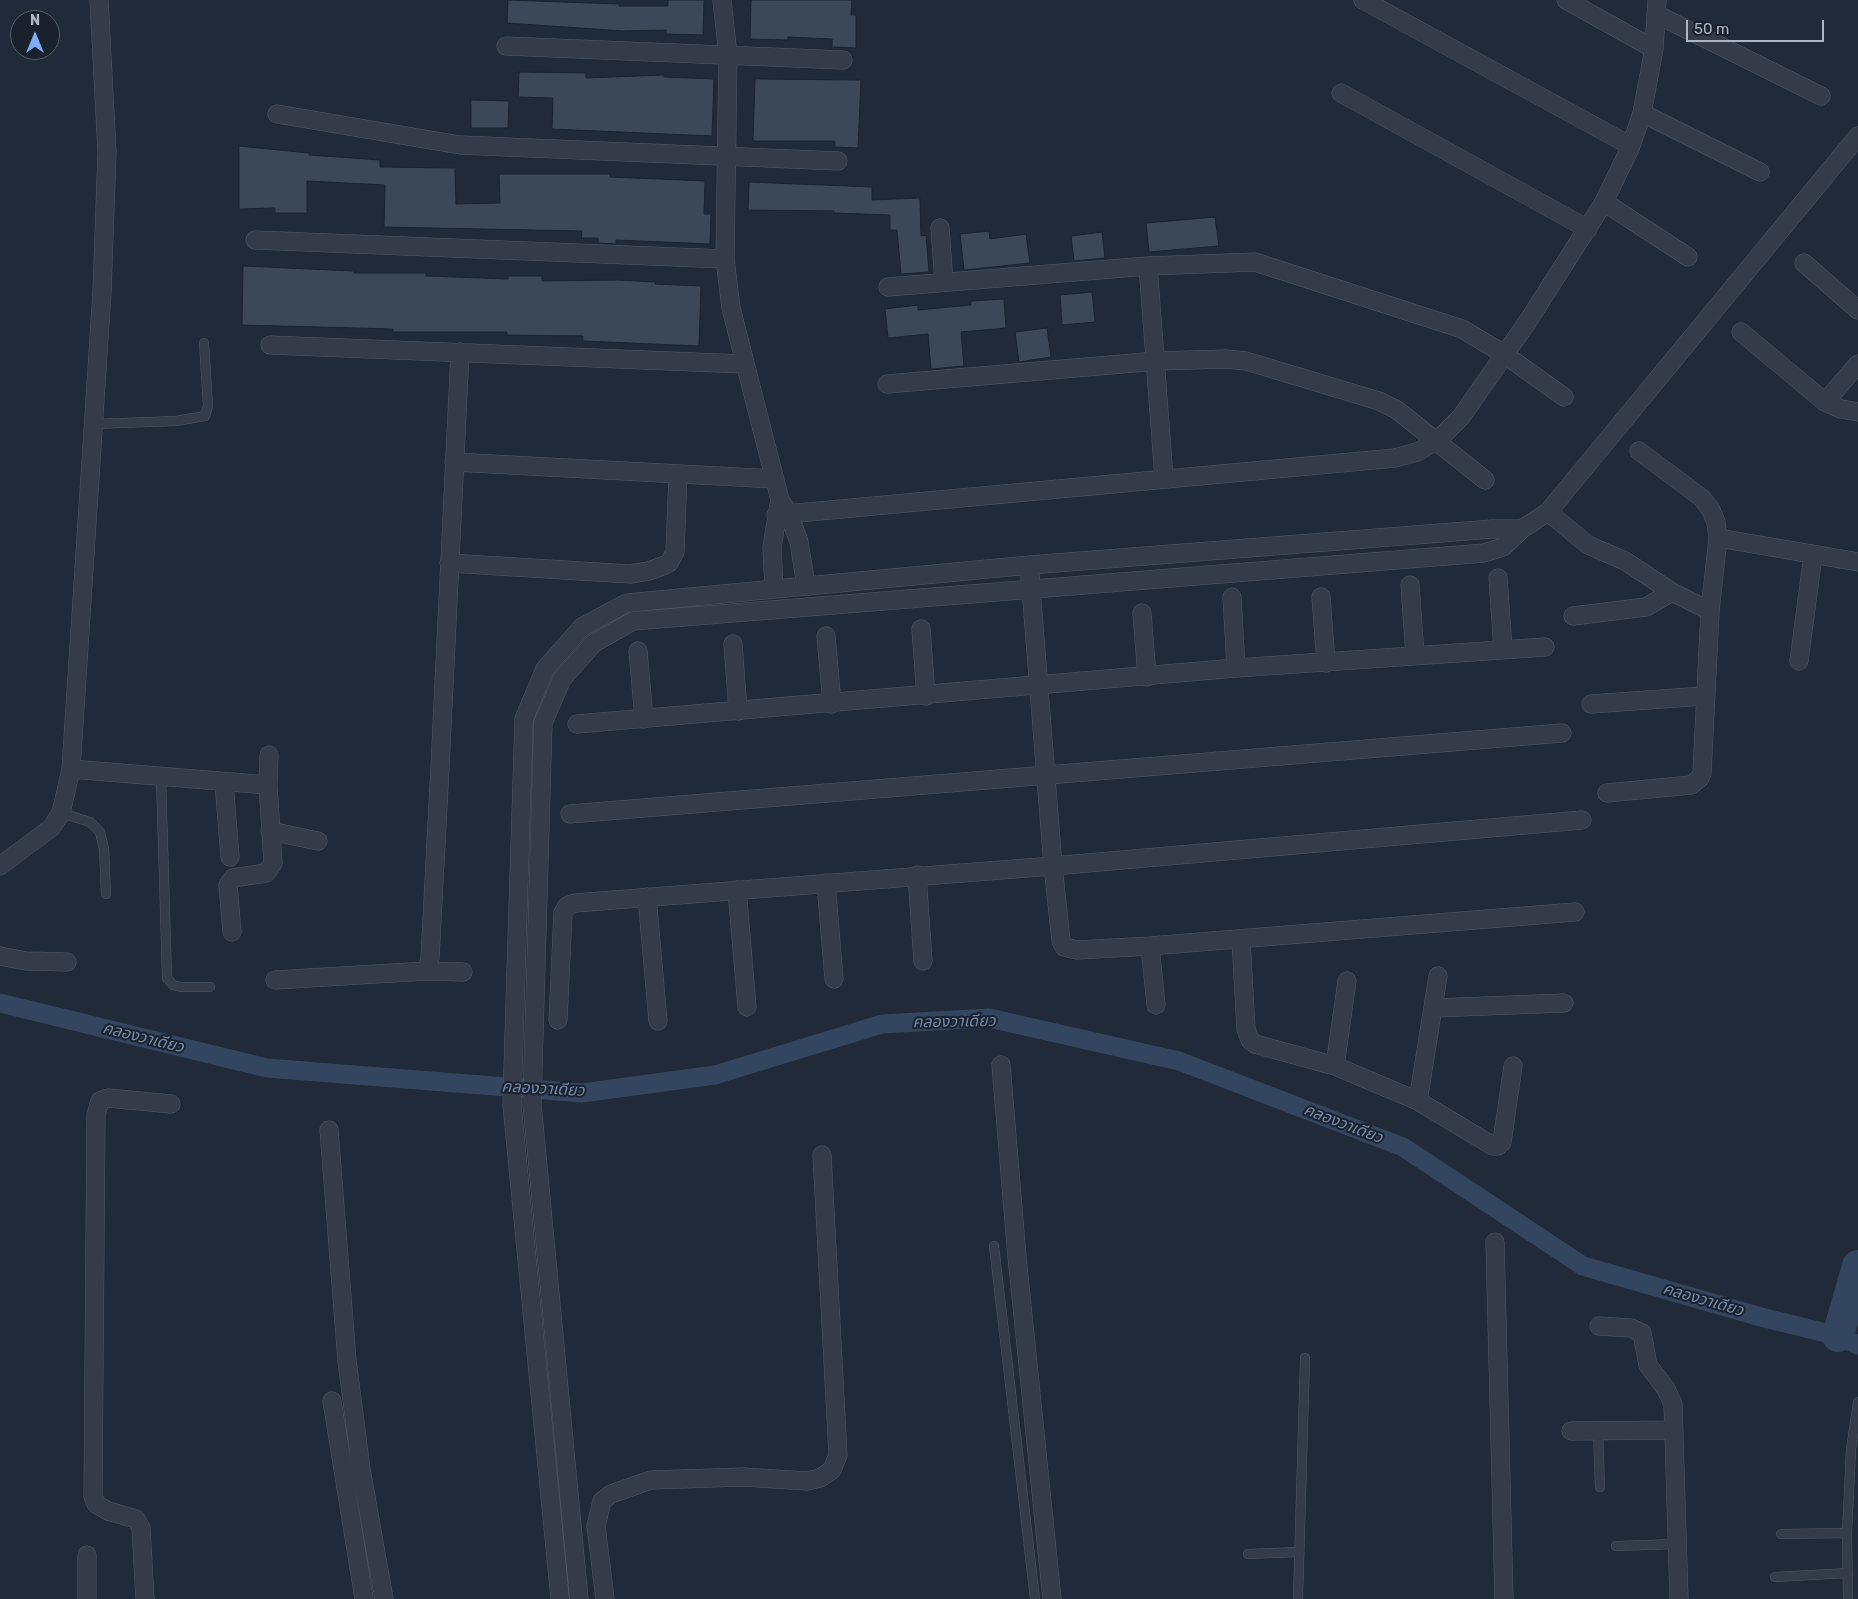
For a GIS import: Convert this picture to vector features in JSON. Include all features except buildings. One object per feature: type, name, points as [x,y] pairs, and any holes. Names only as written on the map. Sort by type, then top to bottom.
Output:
[{"type":"street","points":[[0,866],[51,828],[61,813],[71,769],[102,292],[107,152],[99,0]]},
{"type":"street","points":[[722,0],[728,54],[725,259],[731,308],[744,364],[782,509],[799,542],[790,587],[790,607]]},
{"type":"street","points":[[1363,0],[1630,146]]},
{"type":"street","points":[[1566,0],[1654,49]]},
{"type":"street","points":[[782,509],[1395,458],[1417,452],[1437,441],[1461,417],[1528,321],[1604,202],[1630,146],[1642,113],[1654,49],[1657,8],[1822,96]]},
{"type":"street","points":[[506,46],[844,60]]},
{"type":"street","points":[[1341,94],[1588,229]]},
{"type":"street","points":[[1642,113],[1760,172]]},
{"type":"street","points":[[278,114],[460,145],[838,161]]},
{"type":"street","points":[[579,1599],[532,1101],[543,723],[562,679],[594,643],[633,621],[1484,553],[1503,547],[1522,530],[1548,512],[1858,136]]},
{"type":"street","points":[[1604,202],[1688,257]]},
{"type":"street","points":[[940,228],[944,282]]},
{"type":"street","points":[[256,240],[725,259]]},
{"type":"street","points":[[888,286],[1148,266],[1255,262],[1274,266],[1462,329],[1504,354],[1564,397]]},
{"type":"street","points":[[1804,263],[1858,310]]},
{"type":"street","points":[[1148,266],[1157,361],[1164,478]]},
{"type":"street","points":[[1740,332],[1825,402],[1841,409],[1858,412]]},
{"type":"street","points":[[270,345],[744,364]]},
{"type":"street","points":[[427,971],[430,958],[460,352]]},
{"type":"street","points":[[887,384],[1157,361],[1226,359],[1246,361],[1379,401],[1397,410],[1485,480]]},
{"type":"street","points":[[1825,402],[1858,364]]},
{"type":"street","points":[[1607,793],[1691,785],[1696,782],[1702,773],[1704,696],[1710,611],[1718,538],[1711,510],[1702,498],[1639,451]]},
{"type":"street","points":[[454,462],[775,479]]},
{"type":"street","points":[[449,563],[630,574],[649,571],[665,565],[670,563],[675,552],[678,475]]},
{"type":"street","points":[[782,509],[772,547],[790,587]]},
{"type":"street","points":[[1548,512],[1588,545],[1625,561],[1672,592],[1710,611]]},
{"type":"street","points":[[560,1599],[513,1101],[518,866],[524,719],[545,669],[582,628],[627,602],[1030,565],[1492,530],[1522,530]]},
{"type":"street","points":[[1718,538],[1858,562]]},
{"type":"street","points":[[1799,661],[1813,555]]},
{"type":"street","points":[[1030,565],[1053,866],[1061,941],[1064,946],[1077,950],[1241,940],[1575,912]]},
{"type":"street","points":[[1498,578],[1503,649]]},
{"type":"street","points":[[1410,586],[1415,656]]},
{"type":"street","points":[[1573,616],[1646,607],[1672,592]]},
{"type":"street","points":[[1232,597],[1236,668]]},
{"type":"street","points":[[1321,597],[1326,663]]},
{"type":"street","points":[[1142,612],[1148,677]]},
{"type":"street","points":[[920,629],[926,696]]},
{"type":"street","points":[[826,636],[832,704]]},
{"type":"street","points":[[733,644],[738,712]]},
{"type":"street","points":[[577,724],[738,712],[1236,668],[1545,647]]},
{"type":"street","points":[[638,651],[644,719]]},
{"type":"street","points":[[1591,704],[1704,696]]},
{"type":"street","points":[[570,814],[1562,733]]},
{"type":"street","points":[[232,932],[228,885],[234,878],[266,874],[273,863],[268,785],[269,755]]},
{"type":"street","points":[[71,769],[224,783],[268,785]]},
{"type":"street","points":[[224,783],[230,857]]},
{"type":"street","points":[[558,1020],[563,913],[567,906],[575,903],[917,875],[1053,866],[1582,820]]},
{"type":"street","points":[[270,832],[318,842]]},
{"type":"street","points":[[518,866],[538,866]]},
{"type":"street","points":[[917,875],[923,960]]},
{"type":"street","points":[[826,883],[834,979]]},
{"type":"street","points":[[737,890],[747,1007]]},
{"type":"street","points":[[647,897],[658,1021]]},
{"type":"street","points":[[1241,940],[1246,1029],[1250,1040],[1256,1044],[1336,1066],[1418,1101],[1489,1144],[1498,1146],[1502,1142],[1513,1066]]},
{"type":"street","points":[[1150,946],[1156,1005]]},
{"type":"street","points":[[0,956],[26,960],[67,962]]},
{"type":"street","points":[[275,980],[427,971],[463,972]]},
{"type":"street","points":[[1418,1101],[1438,976]]},
{"type":"street","points":[[1336,1066],[1347,981]]},
{"type":"street","points":[[1434,1008],[1564,1002]]},
{"type":"street","points":[[514,1031],[533,1032]]},
{"type":"street","points":[[1000,1065],[1017,1257],[1052,1599]]},
{"type":"street","points":[[145,1599],[141,1528],[136,1519],[108,1511],[96,1504],[93,1496],[96,1115],[100,1101],[108,1098],[171,1104]]},
{"type":"street","points":[[513,1101],[532,1101]]},
{"type":"street","points":[[329,1130],[347,1361],[361,1469],[384,1599]]},
{"type":"street","points":[[605,1599],[596,1526],[602,1501],[611,1494],[651,1480],[743,1477],[807,1480],[820,1478],[832,1470],[838,1455],[822,1155]]},
{"type":"street","points":[[1495,1242],[1504,1599]]},
{"type":"street","points":[[1599,1326],[1631,1328],[1642,1334],[1648,1364],[1666,1389],[1673,1404],[1679,1599]]},
{"type":"street","points":[[542,1401],[561,1400]]},
{"type":"street","points":[[332,1401],[364,1599]]},
{"type":"street","points":[[1571,1431],[1673,1430]]},
{"type":"street","points":[[86,1555],[87,1599]]},
{"type":"lane","points":[[94,424],[176,421],[205,416],[208,406],[204,343]]},
{"type":"lane","points":[[161,777],[167,978],[173,985],[181,987],[210,987]]},
{"type":"lane","points":[[61,813],[90,822],[100,832],[104,849],[106,894]]},
{"type":"lane","points":[[994,1246],[1035,1599]]},
{"type":"lane","points":[[1298,1599],[1305,1358]]},
{"type":"lane","points":[[1848,1599],[1847,1533],[1851,1449],[1858,1402]]},
{"type":"lane","points":[[1598,1431],[1600,1487]]},
{"type":"lane","points":[[1781,1534],[1847,1533]]},
{"type":"lane","points":[[1616,1546],[1677,1544]]},
{"type":"lane","points":[[1248,1554],[1299,1552]]},
{"type":"lane","points":[[1775,1577],[1848,1573]]},
{"type":"waterway","name":"คลองวาเดียว","points":[[0,1003],[267,1068],[582,1093],[715,1075],[882,1024],[989,1018],[1179,1061],[1403,1147],[1583,1266],[1761,1317],[1838,1336],[1858,1345]]},
{"type":"waterway","points":[[1838,1336],[1858,1266]]}]
